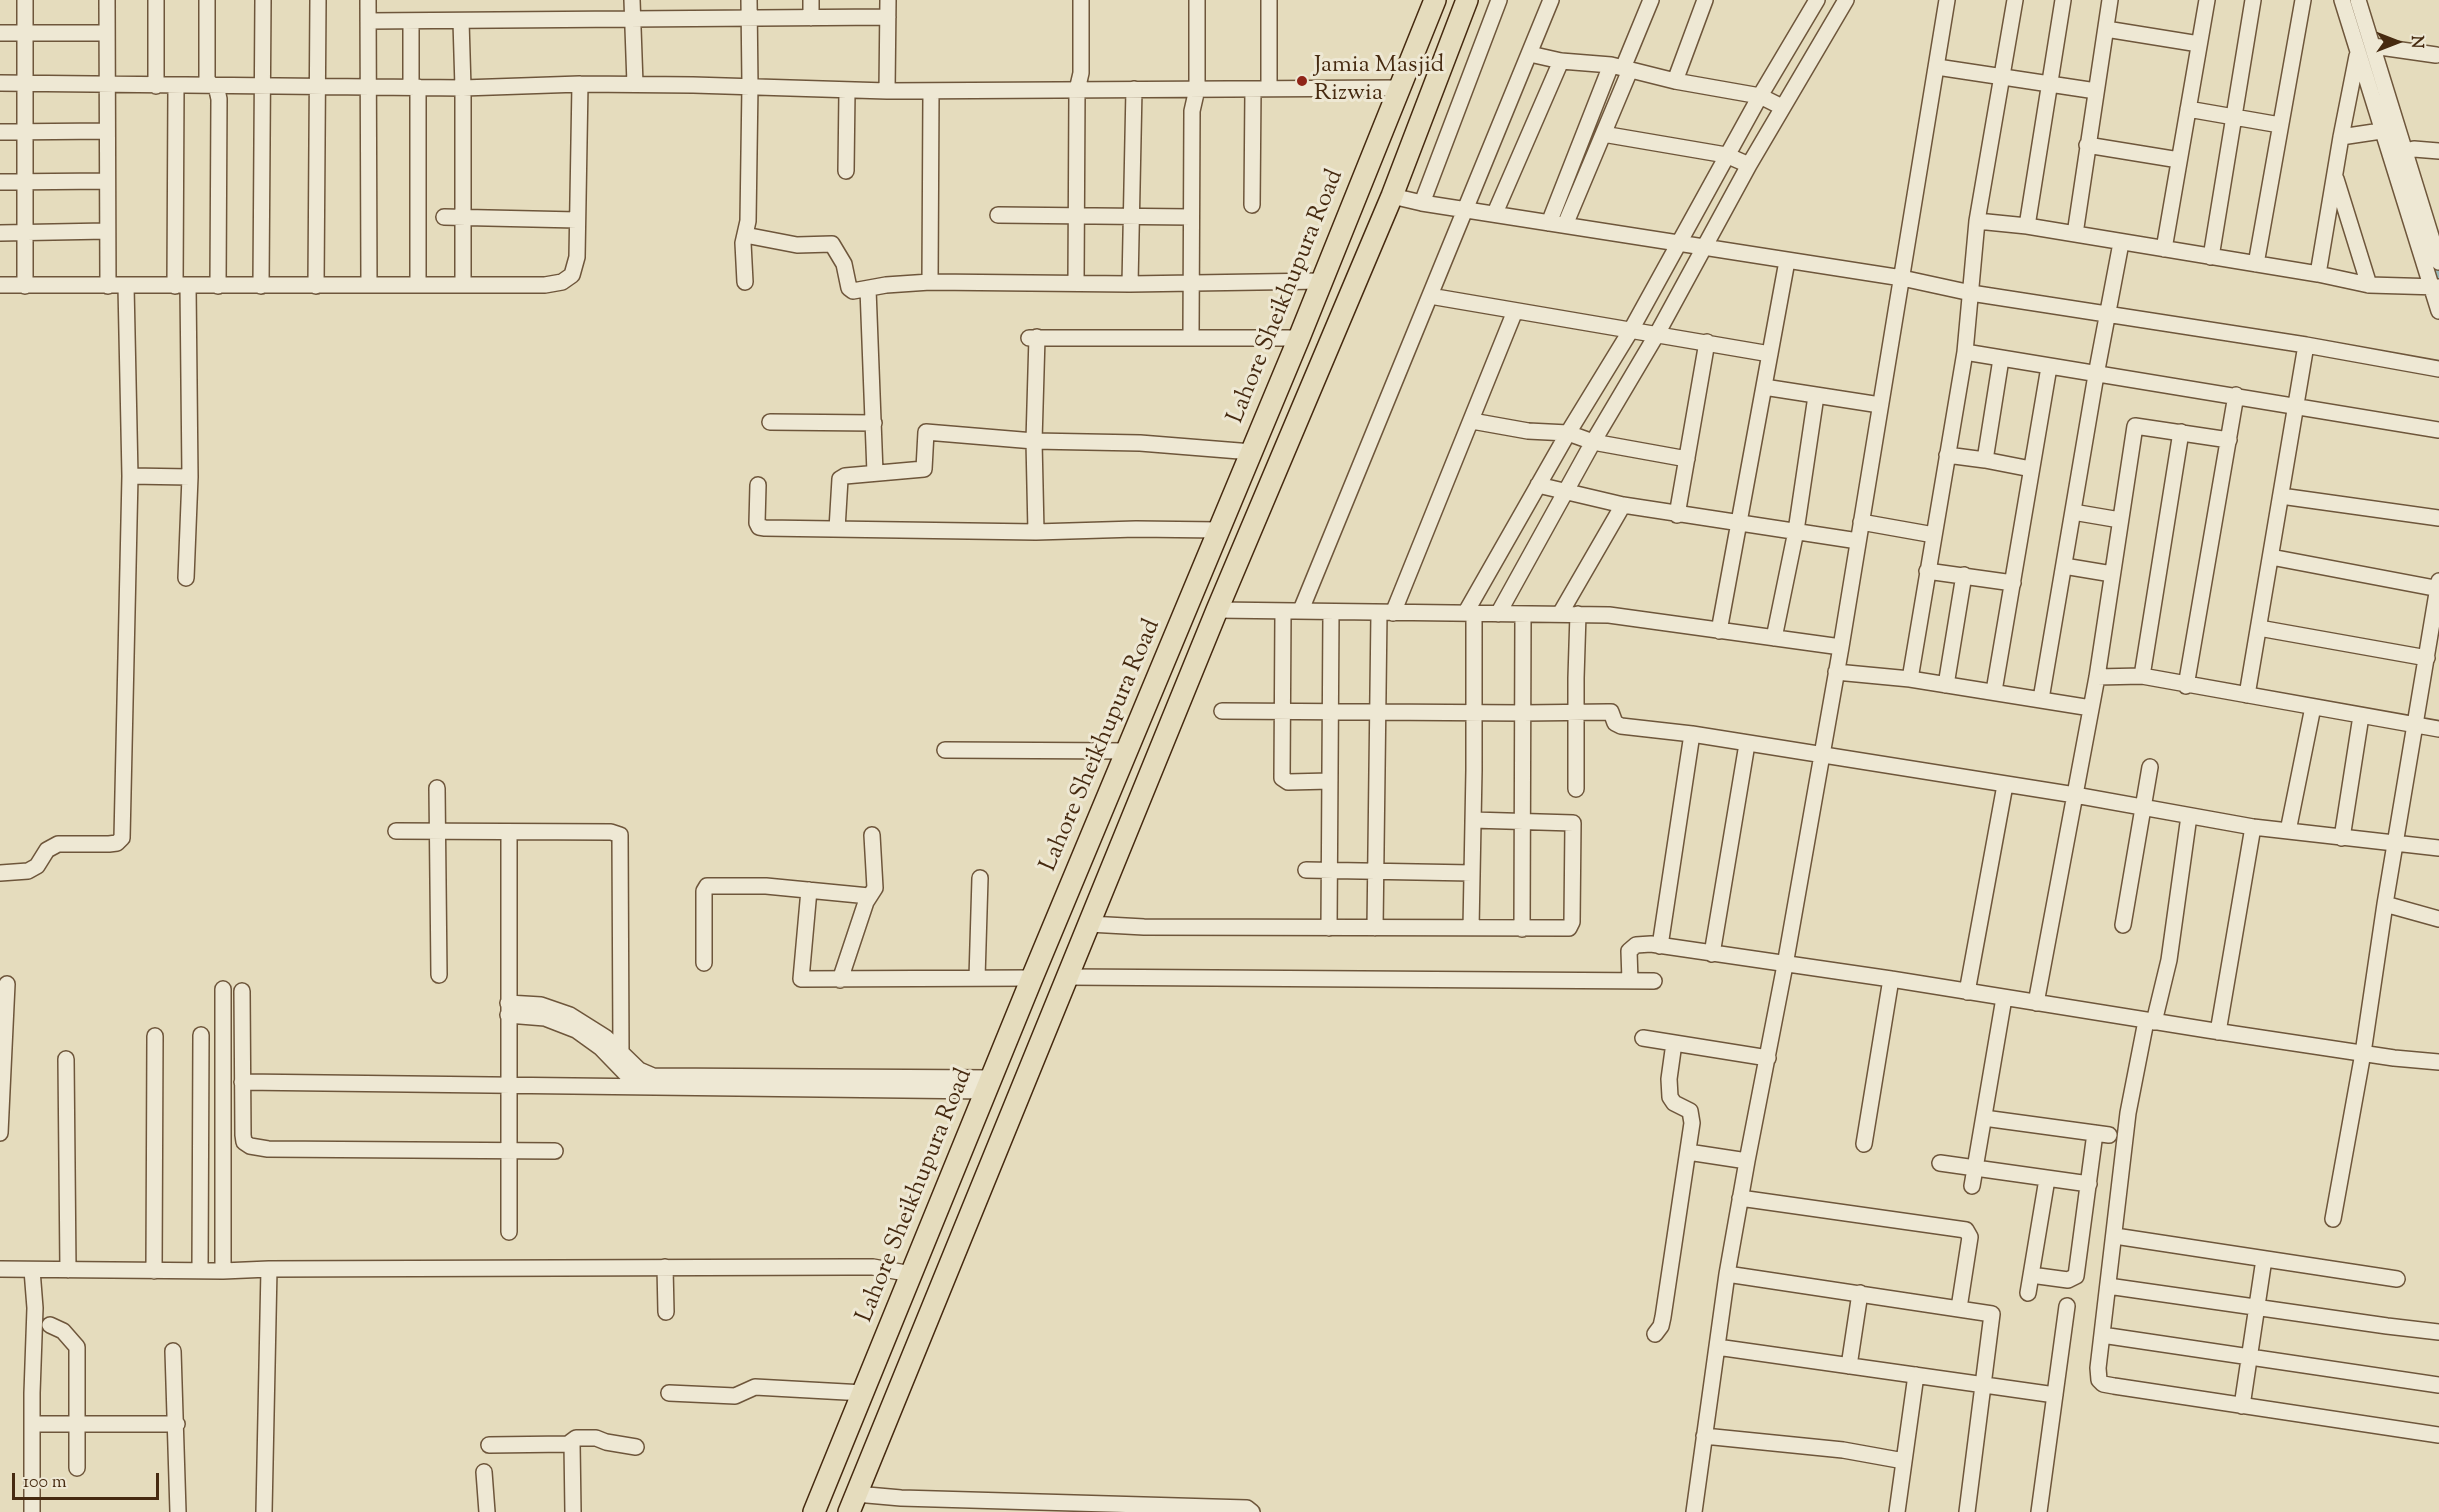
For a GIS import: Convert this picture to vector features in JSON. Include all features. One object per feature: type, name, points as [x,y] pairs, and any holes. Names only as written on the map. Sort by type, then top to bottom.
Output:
[{"type":"highway","name":"Lahore Sheikhupura Road","points":[[814,1512],[1032,978],[1299,338],[1435,0]]},
{"type":"highway","points":[[852,1503],[1217,610],[1392,196],[1467,0]]},
{"type":"street","points":[[25,0],[25,286]]},
{"type":"street","points":[[107,0],[108,286]]},
{"type":"street","points":[[156,0],[156,86]]},
{"type":"street","points":[[207,0],[207,80],[217,90],[219,99],[218,286]]},
{"type":"street","points":[[261,286],[263,0]]},
{"type":"street","points":[[316,286],[318,0]]},
{"type":"street","points":[[368,0],[369,285]]},
{"type":"street","points":[[632,0],[635,84]]},
{"type":"street","points":[[745,282],[743,243],[748,221],[749,0]]},
{"type":"street","points":[[811,0],[811,18]]},
{"type":"street","points":[[887,91],[888,0]]},
{"type":"street","points":[[1076,283],[1077,90],[1081,73],[1081,0]]},
{"type":"street","points":[[1191,336],[1192,111],[1197,89],[1197,0]]},
{"type":"street","points":[[1269,0],[1269,89]]},
{"type":"street","points":[[1422,203],[1498,0]]},
{"type":"street","points":[[1301,610],[1551,0]]},
{"type":"street","points":[[1549,223],[1651,0]]},
{"type":"street","points":[[1675,81],[1705,0]]},
{"type":"street","points":[[1471,928],[1474,712],[1470,613],[1538,485],[1631,330],[1726,155],[1817,0]]},
{"type":"street","points":[[1498,614],[1564,493],[1657,334],[1749,165],[1846,0]]},
{"type":"street","points":[[1694,1512],[1727,1274],[1841,647],[1947,0]]},
{"type":"street","points":[[1910,679],[1965,352],[1977,221],[2015,0]]},
{"type":"street","points":[[2027,226],[2063,0]]},
{"type":"street","points":[[2075,234],[2110,0]]},
{"type":"street","points":[[2164,249],[2207,0]]},
{"type":"street","points":[[2211,257],[2253,0]]},
{"type":"street","points":[[2256,264],[2303,0]]},
{"type":"street","points":[[2342,0],[2381,131],[2397,154],[2439,262]]},
{"type":"street","points":[[2358,0],[2373,46],[2397,154],[2435,287],[2439,311]]},
{"type":"street","points":[[368,21],[888,17]]},
{"type":"street","points":[[411,21],[415,87],[418,285]]},
{"type":"street","points":[[461,21],[463,285]]},
{"type":"street","points":[[2106,28],[2199,44]]},
{"type":"street","points":[[0,33],[107,33]]},
{"type":"street","points":[[2373,46],[2436,55]]},
{"type":"street","points":[[2318,274],[2358,53]]},
{"type":"street","points":[[1530,54],[1561,61],[1621,68],[1675,81],[1760,96],[1782,107]]},
{"type":"street","points":[[1495,213],[1561,61]]},
{"type":"street","points":[[1937,67],[2096,91]]},
{"type":"street","points":[[1565,225],[1603,134],[1621,68]]},
{"type":"street","points":[[0,83],[317,87],[750,85],[848,91],[1400,88]]},
{"type":"street","points":[[0,285],[544,285],[567,280],[572,275],[577,257],[580,84]]},
{"type":"street","points":[[176,86],[181,286],[190,477],[186,578]]},
{"type":"street","points":[[1130,284],[1134,89]]},
{"type":"street","points":[[1252,206],[1253,89]]},
{"type":"street","points":[[846,171],[848,91]]},
{"type":"street","points":[[930,282],[931,91]]},
{"type":"street","points":[[2188,109],[2280,125]]},
{"type":"street","points":[[0,132],[107,131]]},
{"type":"street","points":[[2341,137],[2381,131]]},
{"type":"street","points":[[1603,134],[1726,155],[1749,165]]},
{"type":"street","points":[[2087,145],[2179,160]]},
{"type":"street","points":[[2397,154],[2414,149],[2439,151]]},
{"type":"street","points":[[2335,177],[2369,285]]},
{"type":"street","points":[[0,182],[107,181]]},
{"type":"street","points":[[1392,196],[1422,203],[1902,278],[1971,293],[2306,345],[2439,369]]},
{"type":"street","points":[[998,215],[1191,218]]},
{"type":"street","points":[[444,217],[577,220]]},
{"type":"street","points":[[1977,221],[2027,226],[2318,274],[2369,285],[2435,287]]},
{"type":"street","points":[[0,233],[107,231]]},
{"type":"street","points":[[745,235],[797,245],[832,244],[844,264],[850,289],[855,291],[930,282],[1130,284],[1322,281]]},
{"type":"street","points":[[2041,699],[2096,375],[2121,243]]},
{"type":"street","points":[[1719,631],[1786,261]]},
{"type":"street","points":[[0,873],[28,871],[37,866],[47,850],[58,844],[109,844],[117,843],[122,838],[130,476],[126,286]]},
{"type":"street","points":[[868,289],[875,473]]},
{"type":"street","points":[[1430,296],[1770,354]]},
{"type":"street","points":[[1375,928],[1378,711],[1386,613],[1472,421],[1515,311]]},
{"type":"street","points":[[1036,532],[1033,337],[1299,338]]},
{"type":"street","points":[[1677,515],[1707,342]]},
{"type":"street","points":[[2247,695],[2306,345]]},
{"type":"street","points":[[1965,352],[2439,430]]},
{"type":"street","points":[[1985,460],[2001,359]]},
{"type":"street","points":[[1994,691],[2049,367]]},
{"type":"street","points":[[1764,387],[1880,405]]},
{"type":"street","points":[[2186,686],[2236,395]]},
{"type":"street","points":[[1774,638],[1796,531],[1816,396]]},
{"type":"street","points":[[1472,421],[1528,431],[1568,433],[1593,442],[1687,459]]},
{"type":"street","points":[[770,423],[874,423]]},
{"type":"street","points":[[2036,1003],[2097,677],[2135,426],[2229,440]]},
{"type":"street","points":[[837,529],[840,479],[846,476],[924,469],[926,432],[1034,441],[1140,443],[1251,452]]},
{"type":"street","points":[[2142,676],[2181,432]]},
{"type":"street","points":[[1947,455],[2031,470]]},
{"type":"street","points":[[130,476],[190,477]]},
{"type":"street","points":[[758,485],[757,523],[759,527],[1036,532],[1136,529],[1219,530]]},
{"type":"street","points":[[1538,485],[1564,493],[1677,515],[1857,541]]},
{"type":"street","points":[[2281,496],[2439,518]]},
{"type":"street","points":[[1560,614],[1623,505]]},
{"type":"street","points":[[2073,512],[2120,520]]},
{"type":"street","points":[[1861,522],[1934,535]]},
{"type":"street","points":[[2271,557],[2438,586],[2385,904],[2363,1053],[2333,1219]]},
{"type":"street","points":[[2064,566],[2112,574]]},
{"type":"street","points":[[1927,571],[2013,583]]},
{"type":"street","points":[[1946,685],[1964,576]]},
{"type":"street","points":[[1217,610],[1609,615],[1841,647]]},
{"type":"street","points":[[1282,611],[1282,779],[1288,782],[1330,781]]},
{"type":"street","points":[[1329,928],[1331,612]]},
{"type":"street","points":[[1522,929],[1523,614]]},
{"type":"street","points":[[1576,789],[1578,614]]},
{"type":"street","points":[[2259,628],[2427,658]]},
{"type":"street","points":[[1836,672],[1910,679],[2091,708]]},
{"type":"street","points":[[2097,677],[2142,676],[2186,686],[2439,729]]},
{"type":"street","points":[[2288,831],[2313,707]]},
{"type":"street","points":[[1222,711],[1608,712],[1612,714],[1615,723],[1621,726],[1692,734],[2253,826],[2439,848]]},
{"type":"street","points":[[2342,838],[2361,716]]},
{"type":"street","points":[[1660,946],[1692,734]]},
{"type":"street","points":[[1712,954],[1747,744]]},
{"type":"street","points":[[945,750],[1128,751]]},
{"type":"street","points":[[2123,925],[2150,767]]},
{"type":"street","points":[[1967,992],[2005,785]]},
{"type":"street","points":[[437,788],[439,975]]},
{"type":"street","points":[[2189,816],[2170,948],[2129,1106],[2097,1376],[2103,1384],[2439,1436]]},
{"type":"street","points":[[1089,924],[1144,927],[1568,929],[1571,926],[1573,824],[1571,822],[1473,820]]},
{"type":"street","points":[[2218,1032],[2253,826]]},
{"type":"street","points":[[396,831],[611,832],[621,836],[621,1051]]},
{"type":"street","points":[[509,1232],[508,1085],[513,1009],[514,832]]},
{"type":"street","points":[[840,980],[866,902],[875,886],[872,835]]},
{"type":"street","points":[[1305,870],[1472,873]]},
{"type":"street","points":[[977,978],[980,878]]},
{"type":"street","points":[[704,963],[706,887],[766,886],[870,896]]},
{"type":"street","points":[[809,890],[800,978],[802,980],[1032,978]]},
{"type":"street","points":[[2385,904],[2439,919]]},
{"type":"street","points":[[1630,981],[1629,951],[1631,948],[1640,944],[1660,946],[1891,979],[2218,1032],[2439,1062]]},
{"type":"street","points":[[1067,976],[1654,981]]},
{"type":"street","points":[[1864,1143],[1891,979]]},
{"type":"street","points":[[0,1133],[7,984]]},
{"type":"street","points":[[223,989],[223,1271]]},
{"type":"street","points":[[242,991],[243,1138],[254,1148],[555,1151]]},
{"type":"street","points":[[1972,1186],[2004,998]]},
{"type":"street","points":[[513,1009],[541,1005],[570,1015],[605,1037],[639,1070],[657,1077],[989,1084]]},
{"type":"street","points":[[513,1009],[576,1030],[601,1048],[631,1079],[645,1087]]},
{"type":"street","points":[[200,1270],[201,1035]]},
{"type":"street","points":[[154,1270],[155,1036]]},
{"type":"street","points":[[1643,1038],[1768,1058]]},
{"type":"street","points":[[1655,1334],[1661,1326],[1663,1317],[1692,1114],[1674,1103],[1668,1090],[1674,1043]]},
{"type":"street","points":[[66,1059],[68,1270]]},
{"type":"street","points":[[242,1082],[645,1087],[989,1084]]},
{"type":"street","points":[[1984,1118],[2102,1134],[2089,1184],[2074,1279],[2031,1275]]},
{"type":"street","points":[[1688,1152],[1747,1161]]},
{"type":"street","points":[[1940,1163],[2089,1184]]},
{"type":"street","points":[[2028,1293],[2047,1179]]},
{"type":"street","points":[[1740,1198],[1966,1230],[1969,1240],[1959,1308]]},
{"type":"street","points":[[2115,1236],[2397,1279]]},
{"type":"street","points":[[2242,1406],[2264,1258]]},
{"type":"street","points":[[665,1267],[666,1312]]},
{"type":"street","points":[[0,1269],[223,1271],[873,1267],[911,1274]]},
{"type":"street","points":[[264,1512],[268,1269]]},
{"type":"street","points":[[32,1270],[35,1308],[32,1512]]},
{"type":"street","points":[[1727,1274],[1959,1308],[1993,1316],[1967,1512]]},
{"type":"street","points":[[2108,1286],[2439,1332]]},
{"type":"street","points":[[1849,1366],[1860,1293]]},
{"type":"street","points":[[2039,1512],[2067,1306]]},
{"type":"street","points":[[50,1326],[63,1331],[76,1345],[77,1468]]},
{"type":"street","points":[[2102,1335],[2439,1385]]},
{"type":"street","points":[[1717,1347],[2055,1395]]},
{"type":"street","points":[[173,1351],[178,1512]]},
{"type":"street","points":[[1897,1512],[1916,1375]]},
{"type":"street","points":[[669,1393],[735,1396],[755,1387],[864,1393]]},
{"type":"street","points":[[32,1424],[177,1424]]},
{"type":"street","points":[[1704,1436],[1843,1450],[1904,1461]]},
{"type":"street","points":[[573,1512],[572,1443],[576,1438],[596,1438],[636,1447]]},
{"type":"street","points":[[489,1445],[572,1443]]},
{"type":"street","points":[[484,1472],[487,1512]]},
{"type":"street","points":[[852,1503],[901,1498],[1247,1508],[1252,1512]]},
{"type":"waterway","points":[[2432,256],[2439,278]]},
{"type":"place","name":"Jamia Masjid Rizwia","points":[[1302,81]]}]
